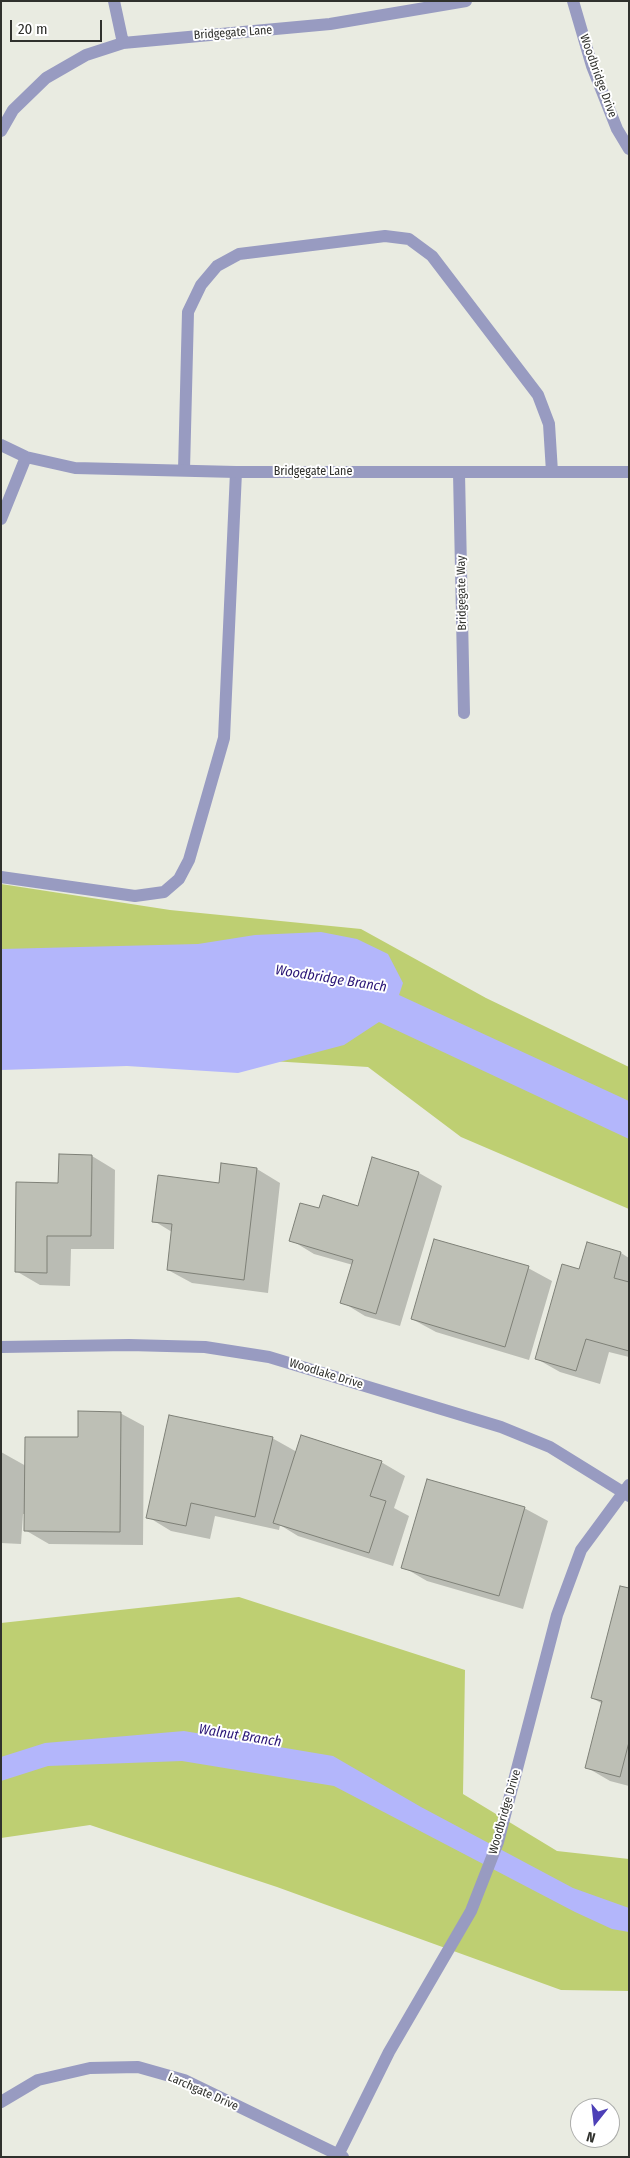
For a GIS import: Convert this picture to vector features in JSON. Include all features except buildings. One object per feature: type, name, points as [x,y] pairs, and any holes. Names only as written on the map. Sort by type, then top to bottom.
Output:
[{"type":"street","points":[[114,1],[123,42]]},
{"type":"street","name":"Bridgegate Lane","points":[[1,131],[13,110],[46,78],[86,55],[123,42],[330,24],[466,1]]},
{"type":"street","name":"Woodbridge Drive","points":[[573,1],[592,66],[617,128],[629,149]]},
{"type":"street","points":[[184,470],[188,312],[201,285],[217,266],[239,254],[385,236],[410,239],[432,256],[538,396],[548,424],[552,472]]},
{"type":"street","name":"Bridgegate Lane","points":[[1,444],[26,457],[75,468],[236,472],[629,472]]},
{"type":"street","points":[[1,519],[26,457]]},
{"type":"street","points":[[1,877],[135,896],[164,892],[180,879],[189,860],[224,738],[236,472]]},
{"type":"street","name":"Bridgegate Way","points":[[459,473],[464,712]]},
{"type":"street","name":"Woodlake Drive","points":[[1,1347],[205,1347],[269,1357],[501,1427],[550,1447],[627,1491]]},
{"type":"street","name":"Woodbridge Drive","points":[[340,2156],[389,2052],[471,1911],[498,1842],[557,1615],[581,1550],[627,1491]]},
{"type":"street","name":"Larchgate Drive","points":[[1,2102],[38,2080],[90,2068],[138,2067],[184,2080],[340,2156]]},
{"type":"green space","points":[[1,884],[170,910],[361,929],[486,998],[629,1067],[629,1209],[461,1137],[368,1067],[126,1052],[1,1061]]},
{"type":"green space","points":[[239,1597],[465,1670],[463,1794],[557,1851],[629,1859],[629,1991],[561,1990],[277,1887],[90,1825],[1,1838],[1,1623]]},
{"type":"water","name":"Woodbridge Branch","points":[[321,932],[357,939],[388,954],[403,983],[399,995],[629,1101],[629,1139],[379,1022],[344,1045],[238,1073],[127,1066],[1,1070],[1,949],[198,944],[255,935]]},
{"type":"water","points":[[184,1731],[333,1756],[421,1807],[573,1888],[629,1908],[629,1932],[612,1929],[575,1912],[334,1786],[182,1761],[48,1766],[1,1781],[1,1757],[45,1743]]},
{"type":"water label","name":"Walnut Branch","points":[[240,1736]]}]
